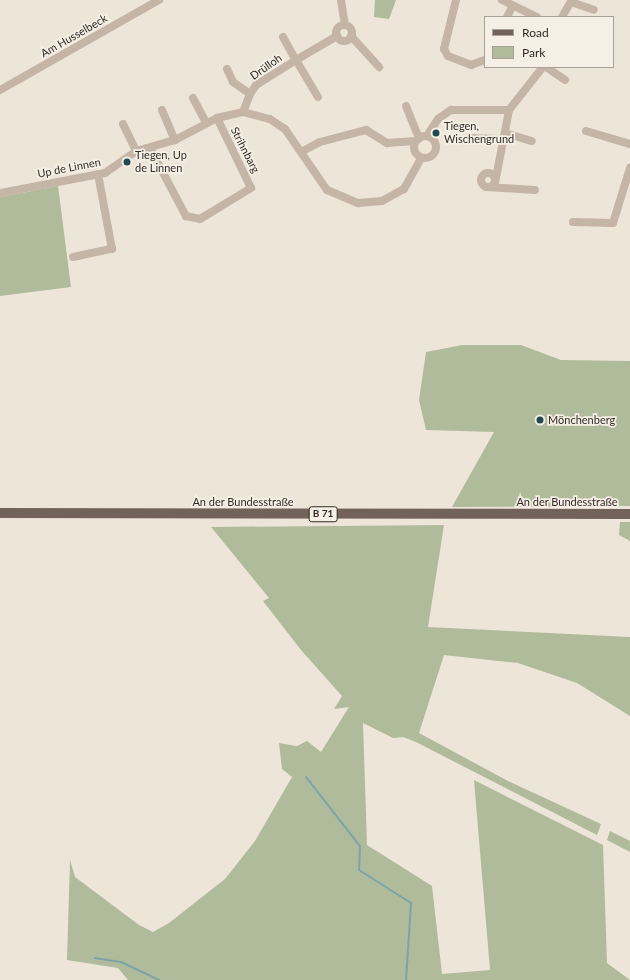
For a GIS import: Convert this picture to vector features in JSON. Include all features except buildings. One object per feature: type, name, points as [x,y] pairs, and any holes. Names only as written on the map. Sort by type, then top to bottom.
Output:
[{"type":"main road","name":"An der Bundesstraße","points":[[0,513],[630,514]]},
{"type":"street","name":"Am Husselbeck","points":[[0,90],[159,0]]},
{"type":"street","points":[[342,0],[345,25],[351,36],[379,67]]},
{"type":"street","points":[[456,0],[444,49],[448,56],[471,65],[484,60]]},
{"type":"street","points":[[502,0],[535,16]]},
{"type":"street","points":[[563,16],[572,1],[594,10]]},
{"type":"street","points":[[507,16],[512,5]]},
{"type":"street","name":"Drülloh","points":[[243,112],[250,94],[256,85],[337,36],[340,26],[345,25]]},
{"type":"street","points":[[337,36],[344,41],[351,36]]},
{"type":"street","name":"Drülloh","points":[[283,37],[318,97]]},
{"type":"street","points":[[495,183],[509,110],[542,68]]},
{"type":"street","points":[[547,68],[565,80]]},
{"type":"street","name":"Drülloh","points":[[227,69],[234,82],[250,94]]},
{"type":"street","points":[[193,98],[206,122]]},
{"type":"street","points":[[406,106],[417,139],[414,149],[422,158]]},
{"type":"street","points":[[162,110],[175,140]]},
{"type":"street","points":[[303,151],[320,142],[366,130],[387,143],[417,139],[427,136],[438,119],[451,110],[509,110]]},
{"type":"street","points":[[123,124],[136,152],[150,150],[175,140],[206,122],[216,118],[243,112],[270,119],[286,129],[303,151],[327,190],[358,203],[382,201],[404,190],[422,158]]},
{"type":"street","name":"Strihnbarg","points":[[150,150],[186,216],[200,219],[251,188],[216,118]]},
{"type":"street","points":[[586,131],[630,144]]},
{"type":"street","points":[[422,158],[430,157],[436,151],[436,142],[427,136]]},
{"type":"street","points":[[470,138],[504,136],[532,141]]},
{"type":"street","name":"Up de Linnen","points":[[0,193],[98,174],[116,168],[136,152]]},
{"type":"street","points":[[574,222],[613,223],[630,168]]},
{"type":"street","points":[[73,257],[112,249],[98,174]]},
{"type":"street","points":[[486,187],[482,181],[484,174],[493,175],[495,183]]},
{"type":"street","points":[[486,187],[495,183]]},
{"type":"street","points":[[486,187],[535,190]]},
{"type":"green space","points":[[375,0],[396,0],[389,19],[374,17]]},
{"type":"green space","points":[[58,186],[71,287],[0,296],[0,197]]},
{"type":"green space","points":[[462,345],[521,345],[561,360],[630,361],[630,506],[452,507],[494,432],[426,430],[419,400],[426,352]]},
{"type":"green space","points":[[620,522],[630,522],[630,541],[619,535]]},
{"type":"green space","points":[[444,525],[428,627],[630,637],[630,716],[577,683],[518,663],[444,655],[419,733],[508,781],[601,824],[597,835],[416,742],[403,737],[393,738],[363,723],[367,845],[432,886],[442,974],[490,970],[474,780],[603,845],[607,963],[630,980],[128,980],[118,968],[67,960],[70,860],[75,877],[139,925],[153,932],[169,923],[225,879],[255,841],[292,777],[282,769],[279,743],[297,746],[307,741],[321,752],[349,707],[334,709],[342,696],[301,650],[263,601],[269,598],[211,527]]},
{"type":"green space","points":[[610,831],[630,841],[630,852],[607,840]]},
{"type":"waterway","points":[[306,777],[360,846],[359,870],[411,903],[406,980]]},
{"type":"waterway","points":[[95,958],[121,962],[159,980]]},
{"type":"place","name":"Tiegen, Wischengrund","points":[[436,133]]},
{"type":"place","name":"Tiegen, Up de Linnen","points":[[127,162]]},
{"type":"place","name":"Mönchenberg","points":[[540,420]]}]
